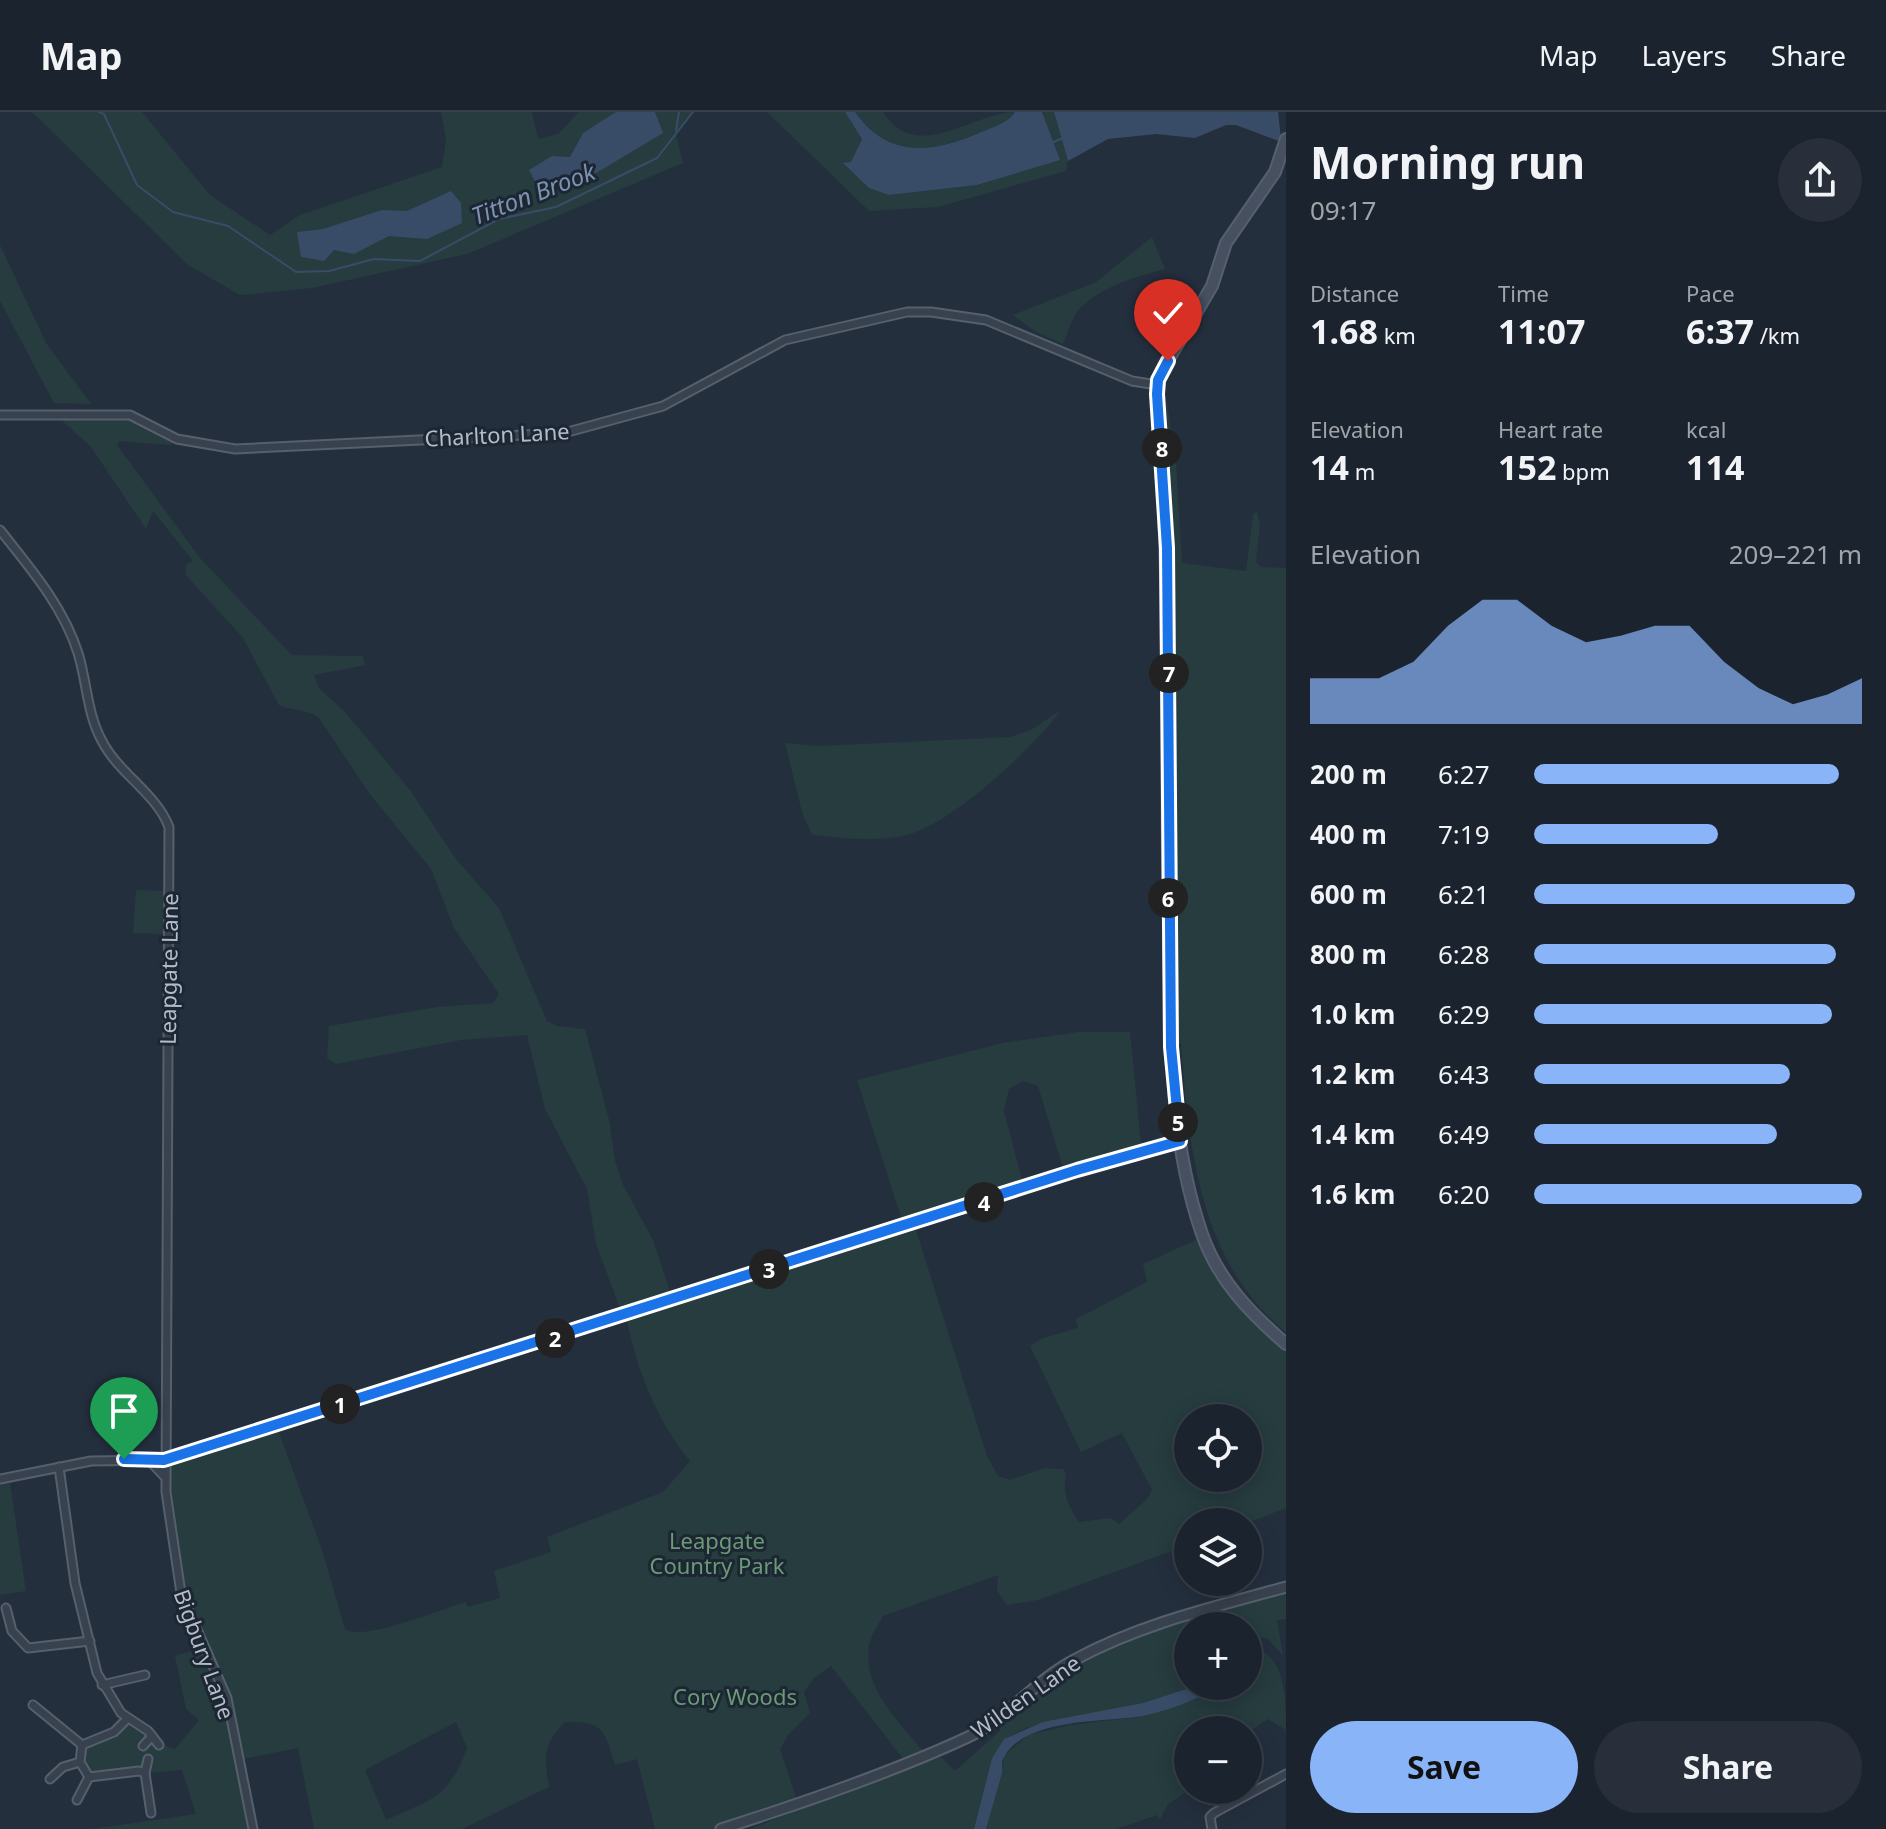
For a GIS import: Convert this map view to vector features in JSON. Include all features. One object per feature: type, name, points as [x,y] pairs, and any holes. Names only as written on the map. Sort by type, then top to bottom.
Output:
[{"type":"main road","points":[[1286,139],[1275,172],[1262,195],[1236,225],[1218,262],[1212,286],[1160,374],[1157,385],[1167,578],[1171,1047],[1180,1141],[1193,1203],[1212,1258],[1245,1305],[1286,1344]]},
{"type":"street","name":"Charlton Lane","points":[[0,415],[130,415],[177,439],[235,449],[564,433],[663,406],[785,340],[907,312],[931,312],[986,320],[1132,381],[1157,385]]},
{"type":"street","name":"Leapgate Lane","points":[[0,530],[40,581],[67,624],[101,740],[114,760],[157,807],[169,827],[164,1460]]},
{"type":"street","points":[[0,1479],[91,1461],[164,1460],[1077,1170],[1180,1141]]},
{"type":"street","points":[[149,1460],[165,1477]]},
{"type":"street","name":"Bigbury Lane","points":[[164,1460],[178,1583],[197,1635],[227,1698],[253,1829]]},
{"type":"street","points":[[59,1467],[75,1583],[102,1685],[127,1719],[152,1736],[159,1745]]},
{"type":"street","name":"Wilden Lane","points":[[721,1829],[798,1804],[967,1738],[994,1722],[1030,1689],[1072,1661],[1124,1637],[1286,1587]]},
{"type":"street","points":[[6,1608],[12,1631],[28,1648],[90,1641]]},
{"type":"street","points":[[102,1685],[145,1675]]},
{"type":"street","points":[[33,1705],[82,1745]]},
{"type":"street","points":[[82,1745],[114,1732],[127,1719]]},
{"type":"street","points":[[143,1746],[152,1736]]},
{"type":"street","points":[[82,1745],[80,1762],[89,1777]]},
{"type":"street","points":[[148,1759],[145,1773],[151,1813]]},
{"type":"street","points":[[50,1779],[63,1767],[80,1762]]},
{"type":"street","points":[[89,1777],[139,1771],[145,1773]]},
{"type":"street","points":[[1212,1829],[1209,1823],[1214,1813],[1283,1775],[1285,1786]]},
{"type":"street","points":[[77,1800],[89,1777]]},
{"type":"green space","points":[[32,112],[142,112],[210,195],[270,235],[300,215],[442,167],[446,140],[441,112],[532,112],[538,139],[558,134],[579,112],[616,112],[578,143],[566,180],[662,133],[655,112],[693,112],[676,134],[683,163],[467,254],[312,288],[240,295],[188,265]]},
{"type":"green space","points":[[767,112],[845,112],[862,138],[851,163],[844,163],[889,195],[977,185],[1059,160],[1042,112],[1054,112],[1068,161],[1066,171],[938,207],[869,211]]},
{"type":"green space","points":[[855,112],[883,112],[897,127],[912,134],[929,135],[1015,112],[1001,124],[965,138],[948,144],[914,148],[882,138],[868,128]]},
{"type":"green space","points":[[1152,237],[1165,269],[1116,285],[1093,298],[1075,315],[1063,344],[1036,332],[1013,315],[1096,282]]},
{"type":"green space","points":[[0,245],[46,343],[91,404],[54,403],[0,301]]},
{"type":"green space","points":[[1166,396],[1176,462],[1182,563],[1246,571],[1253,514],[1257,512],[1260,525],[1256,562],[1261,567],[1286,568],[1286,1332],[1257,1304],[1234,1272],[1217,1238],[1195,1162],[1181,1044],[1178,1044],[1172,713],[1175,690],[1181,682],[1178,667],[1174,665]]},
{"type":"green space","points":[[121,415],[137,419],[176,440],[170,445],[119,441],[117,445],[200,558],[292,655],[362,656],[366,665],[314,675],[319,688],[346,713],[410,790],[456,859],[499,908],[547,1021],[557,1026],[585,1029],[609,1120],[615,1161],[623,1185],[653,1240],[671,1295],[621,1311],[596,1244],[587,1189],[545,1109],[527,1035],[461,1040],[336,1064],[327,1058],[329,1026],[437,1007],[493,1003],[499,994],[454,928],[431,869],[369,793],[319,718],[279,705],[243,638],[185,574],[186,565],[193,561],[153,511],[146,529],[91,447],[58,417]]},
{"type":"green space","points":[[1061,710],[992,781],[928,827],[886,838],[812,835],[802,812],[785,743],[818,746],[1010,737],[1031,730]]},
{"type":"green space","points":[[136,890],[165,891],[164,934],[133,933]]},
{"type":"green space","points":[[1078,1032],[1130,1032],[1141,1144],[1063,1168],[1038,1086],[1023,1081],[1009,1089],[1004,1111],[1023,1184],[902,1220],[857,1080],[1003,1043]]},
{"type":"green space","points":[[916,1230],[987,1456],[998,1476],[1010,1480],[1044,1468],[1063,1469],[1067,1499],[1079,1522],[1111,1518],[1119,1524],[1147,1499],[1152,1490],[1122,1433],[1081,1452],[1030,1346],[1043,1338],[1078,1328],[1076,1319],[1147,1282],[1143,1264],[1196,1240],[1229,1295],[1286,1350],[1286,1508],[1262,1517],[1262,1508],[1174,1508],[1174,1550],[1038,1600],[1007,1605],[997,1591],[998,1575],[883,1616],[869,1645],[871,1675],[884,1702],[923,1751],[904,1760],[831,1666],[814,1678],[804,1692],[810,1713],[788,1735],[780,1749],[798,1804],[721,1829],[655,1829],[637,1759],[615,1765],[600,1730],[588,1723],[565,1722],[553,1737],[547,1752],[549,1787],[462,1829],[314,1829],[298,1748],[238,1760],[253,1829],[92,1829],[196,1814],[182,1770],[92,1778],[84,1772],[82,1745],[98,1740],[127,1719],[162,1744],[175,1749],[199,1720],[186,1709],[175,1656],[202,1648],[184,1604],[164,1460],[277,1427],[322,1550],[345,1629],[354,1632],[384,1628],[465,1602],[468,1607],[500,1598],[494,1571],[551,1552],[547,1537],[663,1492],[690,1461],[658,1412],[636,1357],[627,1320],[677,1301]],"holes":[[[456,1722],[467,1748],[445,1788],[427,1801],[386,1820],[365,1770]]]},
{"type":"green space","points":[[9,1476],[26,1591],[0,1595],[0,1479]]},
{"type":"green space","points":[[1286,1587],[1286,1619],[1277,1620],[1283,1656],[1268,1639],[1262,1638],[1262,1612],[1209,1612]]},
{"type":"green space","points":[[1174,1624],[1174,1694],[1026,1728],[1004,1739],[992,1758],[974,1829],[750,1829],[938,1754],[955,1771],[1001,1730],[994,1722],[1030,1689],[1096,1649]]},
{"type":"green space","points":[[1262,1651],[1277,1667],[1281,1678],[1286,1730],[1268,1719],[1262,1723],[1262,1716],[1174,1716],[1174,1800],[1168,1804],[1160,1819],[1157,1815],[1117,1829],[986,1829],[1005,1755],[1028,1735],[1070,1725],[1139,1717],[1182,1700],[1262,1700]]},
{"type":"water","points":[[616,112],[655,112],[663,133],[581,182],[566,180],[548,191],[538,187],[529,170],[552,156],[570,157],[583,133]]},
{"type":"water","points":[[845,112],[855,112],[868,128],[882,138],[914,148],[948,144],[965,138],[1001,124],[1015,112],[1042,112],[1060,160],[977,185],[889,195],[869,188],[843,163],[851,162],[862,139]]},
{"type":"water","points":[[1054,112],[1278,112],[1281,142],[1236,125],[1226,125],[1195,138],[1156,134],[1108,139],[1068,161]]},
{"type":"water","points":[[451,191],[461,203],[462,223],[427,239],[389,236],[354,254],[334,250],[324,261],[301,257],[297,232],[323,229],[382,210],[407,211]]},
{"type":"water","points":[[1174,1693],[1174,1700],[1191,1700],[1156,1713],[1061,1725],[1024,1738],[1011,1748],[1002,1762],[1002,1773],[986,1829],[974,1829],[992,1758],[1004,1739],[1043,1722],[1143,1703]]},
{"type":"waterway","name":"Titton Brook","points":[[99,112],[104,114],[137,185],[173,212],[228,226],[296,272],[329,271],[374,259],[420,261],[499,219],[556,207],[657,158],[693,112]]},
{"type":"waterway","points":[[676,131],[679,112]]},
{"type":"waterway","name":"Titton Brook","points":[[1051,143],[1063,138]]},
{"type":"route","points":[[124,1459],[164,1460],[554,1339],[1077,1170],[1180,1141],[1171,1047],[1167,548],[1157,394],[1158,380],[1168,361]]},
{"type":"park label","name":"Leapgate Country Park","points":[[717,1552]]},
{"type":"park label","name":"Cory Woods","points":[[735,1696]]}]
